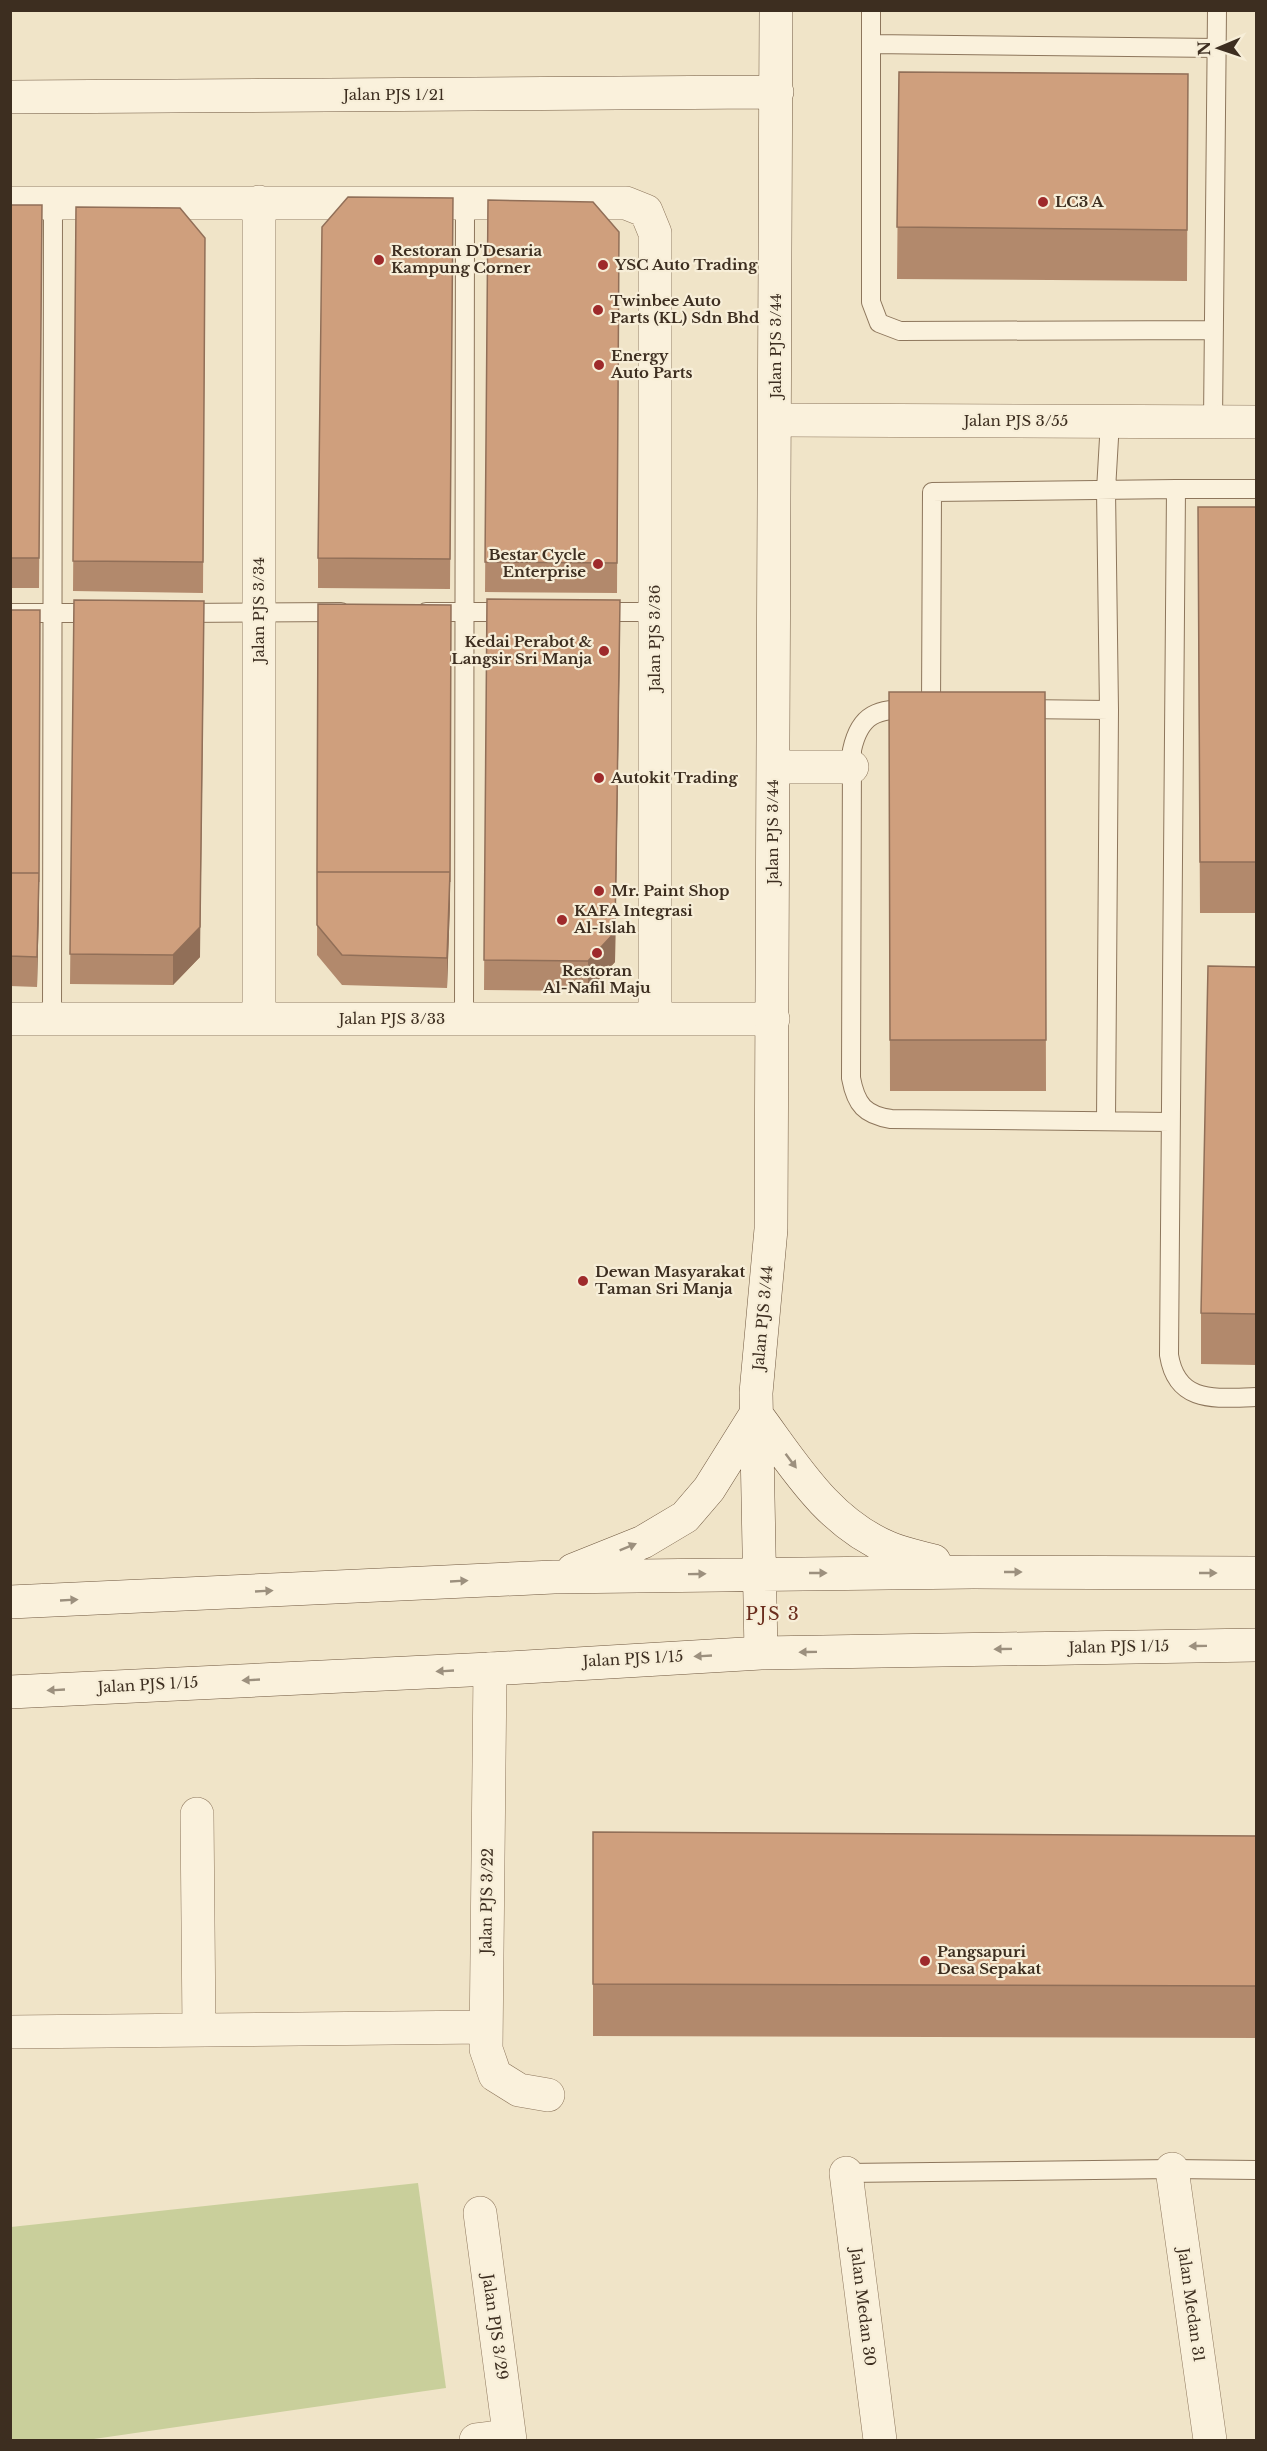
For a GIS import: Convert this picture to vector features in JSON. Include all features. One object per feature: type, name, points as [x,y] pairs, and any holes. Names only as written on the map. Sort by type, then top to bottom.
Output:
[{"type":"street","name":"Jalan PJS 3/44","points":[[761,1653],[756,1393],[771,1229],[776,10]]},
{"type":"street","name":"Jalan PJS 1/21","points":[[10,97],[777,92]]},
{"type":"street","name":"Jalan PJS 3/34","points":[[259,202],[259,1018]]},
{"type":"street","name":"Jalan PJS 3/36","points":[[10,203],[626,203],[646,211],[655,232],[655,1019]]},
{"type":"street","name":"Jalan PJS 3/55","points":[[775,420],[1257,422]]},
{"type":"street","points":[[774,767],[852,767]]},
{"type":"street","name":"Jalan PJS 3/33","points":[[10,1019],[773,1019]]},
{"type":"street","points":[[554,1577],[643,1542],[685,1517],[708,1489],[756,1414],[813,1491],[841,1521],[889,1548],[973,1572]]},
{"type":"street","points":[[10,1602],[554,1577],[760,1573],[1257,1573]]},
{"type":"street","name":"Jalan PJS 1/15","points":[[10,1692],[490,1669],[761,1653],[1257,1645]]},
{"type":"street","name":"Jalan PJS 3/22","points":[[490,1669],[486,2049],[495,2075],[519,2090],[548,2095]]},
{"type":"street","points":[[197,1814],[199,2030]]},
{"type":"street","points":[[10,2032],[485,2027]]},
{"type":"street","name":"Jalan Medan 31","points":[[1172,2169],[1210,2440]]},
{"type":"street","name":"Jalan Medan 30","points":[[846,2173],[880,2440]]},
{"type":"street","name":"Jalan PJS 3/29","points":[[480,2213],[509,2438]]},
{"type":"street","points":[[476,2440],[509,2438]]},
{"type":"lane","points":[[871,10],[871,302],[879,323],[900,331],[1214,330]]},
{"type":"lane","points":[[1214,422],[1217,10]]},
{"type":"lane","points":[[871,44],[1217,48]]},
{"type":"lane","points":[[464,1019],[465,202]]},
{"type":"lane","points":[[52,1020],[53,204]]},
{"type":"lane","points":[[1106,1121],[1109,710],[1107,490],[1110,421]]},
{"type":"lane","points":[[1176,489],[1169,1355],[1172,1372],[1181,1385],[1194,1394],[1210,1397],[1257,1397]]},
{"type":"lane","points":[[931,709],[932,492],[1257,489]]},
{"type":"lane","points":[[167,613],[362,612]]},
{"type":"lane","points":[[407,612],[524,612]]},
{"type":"lane","points":[[584,612],[655,612]]},
{"type":"lane","points":[[10,613],[110,613]]},
{"type":"lane","points":[[954,709],[878,711],[865,720],[856,734],[852,750],[851,1078],[854,1094],[862,1107],[876,1117],[891,1119],[1170,1122]]},
{"type":"lane","points":[[1002,709],[1109,710]]},
{"type":"lane","points":[[846,2173],[1257,2170]]},
{"type":"green space","points":[[418,2183],[446,2388],[87,2440],[11,2440],[11,2227]]},
{"type":"building","name":"LC3 A","points":[[899,72],[1188,74],[1187,230],[897,227]]},
{"type":"building","points":[[348,197],[453,198],[450,559],[318,558],[322,227]]},
{"type":"building","points":[[488,200],[593,202],[619,232],[617,563],[485,562]]},
{"type":"building","points":[[10,205],[42,205],[39,558],[10,558]]},
{"type":"building","points":[[76,207],[180,208],[205,238],[203,562],[73,561]]},
{"type":"building","points":[[1198,507],[1257,507],[1257,862],[1200,862]]},
{"type":"building","points":[[487,599],[620,600],[615,932],[588,961],[484,960]]},
{"type":"building","points":[[74,600],[204,601],[200,927],[173,955],[70,954]]},
{"type":"building","points":[[318,604],[451,605],[450,882],[450,872],[317,872]]},
{"type":"building","points":[[10,610],[40,610],[39,882],[39,873],[10,873]]},
{"type":"building","points":[[889,692],[1045,692],[1046,1040],[890,1040]]},
{"type":"building","points":[[317,872],[450,872],[447,958],[342,955],[317,925]]},
{"type":"building","points":[[10,873],[39,873],[37,957],[10,956]]},
{"type":"building","points":[[1208,966],[1257,967],[1257,1314],[1201,1313]]},
{"type":"building","name":"Pangsapuri Desa Sepakat","points":[[593,1832],[1257,1836],[1257,1986],[593,1984]]},
{"type":"place","name":"LC3 A","points":[[1043,202]]},
{"type":"place","name":"Restoran D'Desaria Kampung Corner","points":[[379,260]]},
{"type":"place","name":"YSC Auto Trading","points":[[603,265]]},
{"type":"place","name":"Twinbee Auto Parts (KL) Sdn Bhd","points":[[598,310]]},
{"type":"place","name":"Energy Auto Parts","points":[[599,365]]},
{"type":"place","name":"Bestar Cycle Enterprise","points":[[598,564]]},
{"type":"place","name":"Kedai Perabot & Langsir Sri Manja","points":[[604,651]]},
{"type":"place","name":"Autokit Trading","points":[[599,778]]},
{"type":"place","name":"Mr. Paint Shop","points":[[599,891]]},
{"type":"place","name":"KAFA Integrasi Al-Islah","points":[[562,920]]},
{"type":"place","name":"Restoran Al-Nafil Maju","points":[[597,953]]},
{"type":"place","name":"Dewan Masyarakat Taman Sri Manja","points":[[583,1281]]},
{"type":"place","name":"Pangsapuri Desa Sepakat","points":[[925,1961]]},
{"type":"district","name":"PJS 3","points":[[773,1614]]}]
